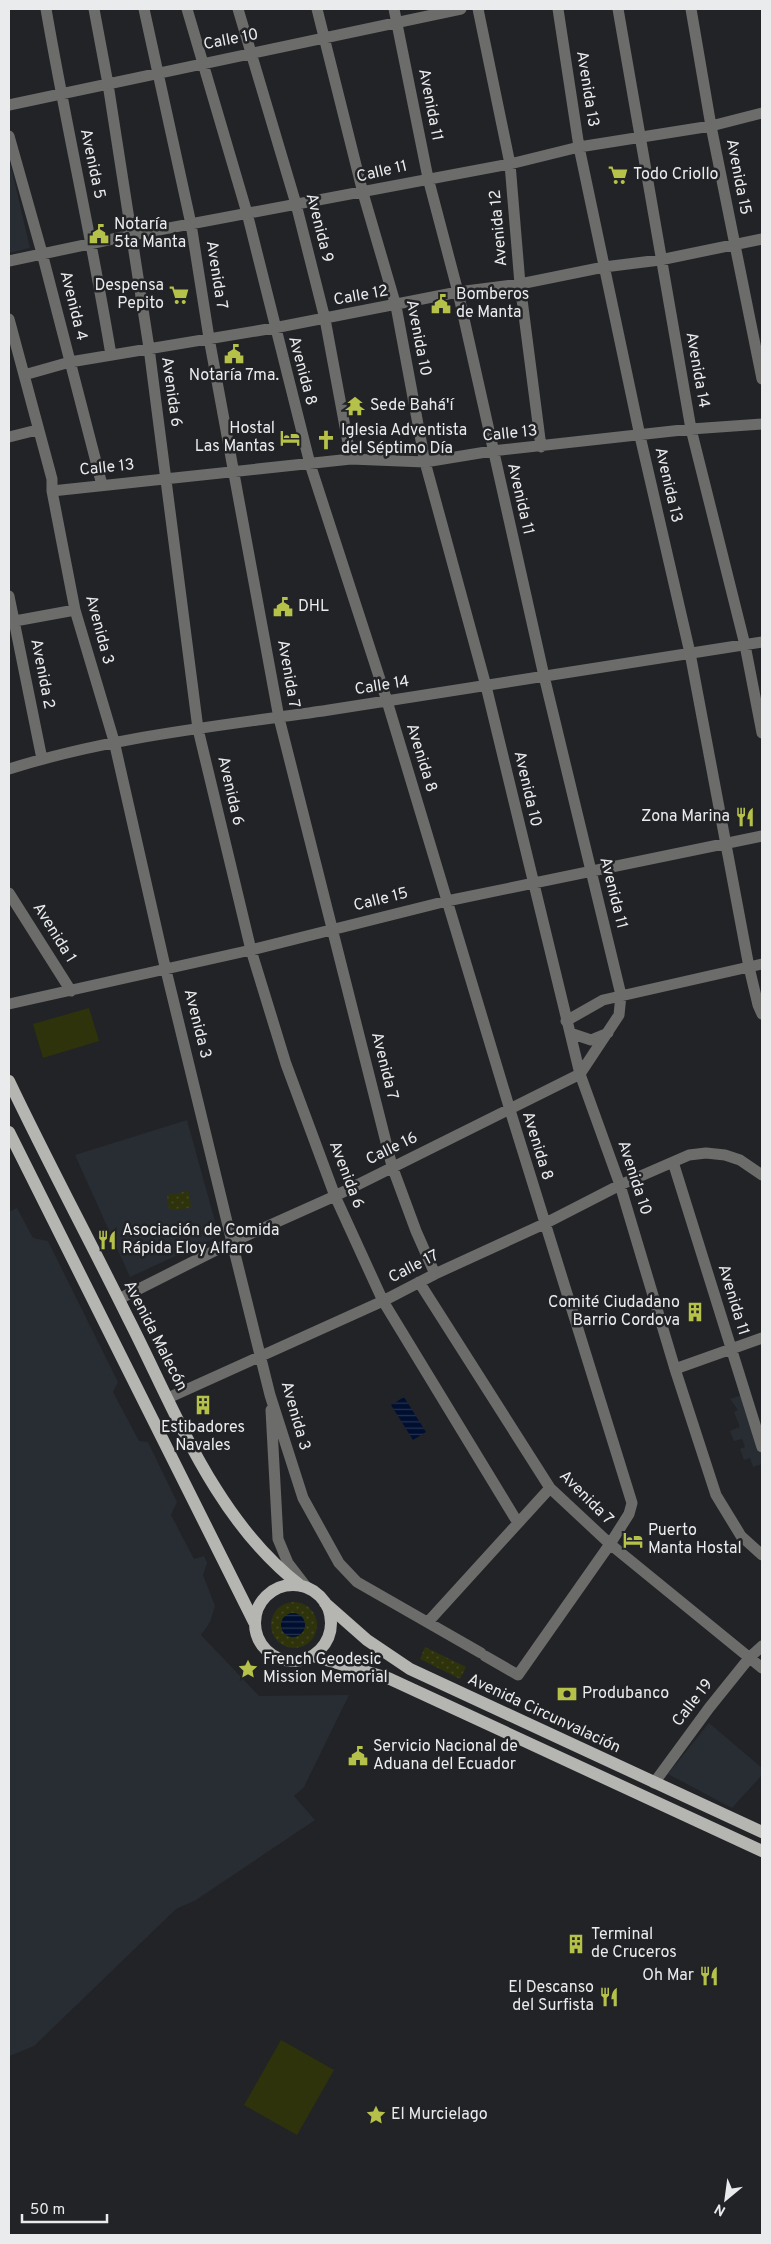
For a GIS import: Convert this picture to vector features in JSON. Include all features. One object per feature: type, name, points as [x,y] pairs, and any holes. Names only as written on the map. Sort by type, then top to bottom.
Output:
[{"type":"main road","name":"Avenida Malecón","points":[[9,1081],[197,1459],[234,1515],[268,1558],[305,1587]]},
{"type":"main road","points":[[9,1132],[199,1508],[254,1622],[257,1638],[262,1646],[274,1657],[290,1662],[313,1656],[325,1644],[331,1628],[331,1619],[325,1603],[305,1587],[282,1587],[273,1590],[260,1604],[254,1622]]},
{"type":"main road","name":"Avenida Circunvalación","points":[[325,1603],[367,1640],[410,1669],[762,1832]]},
{"type":"main road","name":"Avenida Circunvalación","points":[[313,1656],[388,1678],[762,1851]]},
{"type":"street","name":"Avenida 5","points":[[46,9],[61,95],[92,243],[111,355]]},
{"type":"street","name":"Avenida 6","points":[[94,9],[108,84],[149,348],[198,729],[251,950],[286,1064],[335,1196],[382,1301],[518,1523]]},
{"type":"street","name":"Avenida 7","points":[[144,9],[191,224],[209,338],[279,718],[334,928],[392,1166],[416,1231],[435,1274]]},
{"type":"street","name":"Avenida 8","points":[[187,9],[201,63],[246,213],[310,464],[387,702],[544,1224],[632,1503],[630,1514],[610,1544]]},
{"type":"street","name":"Avenida 9","points":[[238,9],[296,204],[325,319],[351,459]]},
{"type":"street","name":"Avenida 10","points":[[317,9],[364,193],[396,306],[425,462],[486,686],[580,1074],[620,1185],[675,1369],[716,1495],[741,1536],[762,1555]]},
{"type":"street","name":"Avenida 11","points":[[394,9],[428,178],[458,292],[492,451],[544,676],[621,995]]},
{"type":"street","name":"Calle 10","points":[[9,106],[201,63],[461,9]]},
{"type":"street","name":"Avenida 12","points":[[478,9],[510,164],[520,284],[541,447]]},
{"type":"street","name":"Avenida 13","points":[[558,9],[579,147],[640,436],[690,653],[749,967],[762,1014]]},
{"type":"street","name":"Avenida 14","points":[[618,9],[660,260],[691,429],[745,645],[762,733]]},
{"type":"street","name":"Avenida 15","points":[[691,9],[734,246],[762,379]]},
{"type":"street","name":"Calle 11","points":[[9,261],[42,252],[246,213],[364,193],[428,178],[510,164],[579,147],[711,126],[762,113]]},
{"type":"street","name":"Avenida 4","points":[[9,136],[42,252],[102,485]]},
{"type":"street","name":"Calle 12","points":[[24,375],[70,362],[325,319],[458,292],[520,284],[604,267],[660,260],[762,239]]},
{"type":"street","name":"Avenida 3","points":[[9,319],[37,430],[52,479],[52,491],[75,610],[114,741],[166,969],[232,1242],[262,1355],[270,1395],[303,1498],[339,1563],[366,1590],[428,1622],[518,1675],[610,1544]]},
{"type":"street","name":"Calle 13","points":[[52,491],[351,459],[425,462],[492,451],[691,429],[762,424]]},
{"type":"street","points":[[9,437],[37,430]]},
{"type":"street","name":"Avenida 2","points":[[9,596],[42,758]]},
{"type":"street","points":[[15,621],[75,610]]},
{"type":"street","name":"Calle 14","points":[[9,769],[42,758],[114,741],[387,702],[762,642]]},
{"type":"street","name":"Calle 15","points":[[9,1004],[251,950],[447,901],[762,836]]},
{"type":"street","name":"Avenida 1","points":[[9,893],[71,991]]},
{"type":"street","points":[[566,1021],[602,1000],[762,964]]},
{"type":"street","name":"Calle 16","points":[[118,1299],[232,1242],[335,1196],[580,1074],[619,1015],[621,995]]},
{"type":"street","points":[[570,1033],[591,1040],[608,1033]]},
{"type":"street","name":"Calle 17","points":[[168,1398],[382,1301],[435,1274],[544,1224],[620,1185],[690,1155],[706,1152],[725,1155],[740,1160],[762,1175]]},
{"type":"street","name":"Avenida 11","points":[[673,1162],[762,1447]]},
{"type":"street","name":"Avenida 7","points":[[419,1282],[550,1488],[610,1544],[762,1668]]},
{"type":"street","points":[[675,1369],[762,1338]]},
{"type":"street","points":[[270,1395],[278,1539],[288,1563],[305,1587]]},
{"type":"street","points":[[428,1622],[550,1488]]},
{"type":"street","name":"Calle 19","points":[[654,1783],[750,1657],[762,1646]]},
{"type":"shaded area","points":[[9,158],[30,248],[9,253]]},
{"type":"shaded area","points":[[187,1120],[219,1236],[130,1277],[75,1155]]},
{"type":"shaded area","points":[[17,1208],[33,1238],[48,1241],[118,1382],[113,1392],[139,1441],[148,1442],[177,1502],[171,1515],[194,1559],[204,1556],[207,1563],[203,1575],[215,1606],[210,1622],[201,1635],[259,1696],[349,1695],[304,1787],[294,1796],[315,1820],[196,1900],[176,1909],[34,2046],[9,2056],[9,1212]]},
{"type":"shaded area","points":[[746,1394],[762,1440],[762,1464],[753,1467],[750,1458],[744,1460],[740,1449],[745,1447],[742,1439],[734,1441],[730,1431],[740,1427],[734,1412],[738,1410],[730,1399]]},
{"type":"shaded area","points":[[709,1723],[762,1768],[762,1775],[732,1808],[668,1774]]},
{"type":"green space","points":[[89,1008],[99,1041],[43,1058],[33,1024]]},
{"type":"green space","points":[[189,1191],[191,1208],[169,1210],[167,1195]]},
{"type":"green space","points":[[289,1602],[299,1602],[311,1608],[316,1616],[316,1634],[311,1642],[303,1647],[289,1648],[281,1645],[274,1638],[271,1630],[271,1620],[274,1612],[281,1605]]},
{"type":"green space","points":[[425,1647],[466,1667],[460,1679],[420,1659]]},
{"type":"green space","points":[[281,2040],[334,2070],[297,2135],[244,2105]]},
{"type":"water","points":[[404,1397],[426,1432],[413,1440],[391,1405]]},
{"type":"water","points":[[293,1613],[301,1617],[305,1625],[301,1633],[293,1637],[285,1633],[281,1625],[285,1617]]},
{"type":"place","name":"Todo Criollo","points":[[618,175]]},
{"type":"place","name":"Notaría 5ta Manta","points":[[99,234]]},
{"type":"place","name":"Despensa Pepito","points":[[179,295]]},
{"type":"place","name":"Bomberos de Manta","points":[[441,304]]},
{"type":"place","name":"Notaría 7ma.","points":[[234,354]]},
{"type":"place","name":"Sede Bahá'í","points":[[355,406]]},
{"type":"place","name":"Hostal Las Mantas","points":[[290,438]]},
{"type":"place","name":"Iglesia Adventista del Séptimo Día","points":[[326,440]]},
{"type":"place","name":"DHL","points":[[283,607]]},
{"type":"place","name":"Zona Marina","points":[[745,817]]},
{"type":"place","name":"Asociación de Comida Rápida Eloy Alfaro","points":[[107,1240]]},
{"type":"place","name":"Comité Ciudadano Barrio Cordova","points":[[695,1312]]},
{"type":"place","name":"Estibadores Navales","points":[[203,1405]]},
{"type":"place","name":"Puerto Manta Hostal","points":[[633,1540]]},
{"type":"place","name":"French Geodesic Mission Memorial","points":[[248,1669]]},
{"type":"place","name":"Produbanco","points":[[567,1694]]},
{"type":"place","name":"Servicio Nacional de Aduana del Ecuador","points":[[358,1756]]},
{"type":"place","name":"Terminal de Cruceros","points":[[576,1944]]},
{"type":"place","name":"Oh Mar","points":[[709,1976]]},
{"type":"place","name":"El Descanso del Surfista","points":[[609,1997]]},
{"type":"place","name":"El Murcielago","points":[[376,2115]]}]
